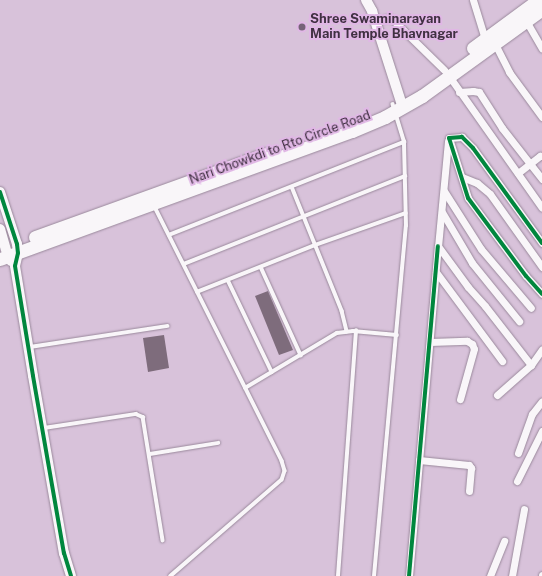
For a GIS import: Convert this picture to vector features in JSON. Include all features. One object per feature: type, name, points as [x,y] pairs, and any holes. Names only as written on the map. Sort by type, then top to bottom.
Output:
[{"type":"highway","name":"Nari Chowkdi to Rto Circle Road","points":[[9,254],[398,106],[447,74],[530,6]]},
{"type":"street","points":[[366,0],[375,21],[398,106]]},
{"type":"street","points":[[473,0],[490,39],[509,72],[542,117]]},
{"type":"street","points":[[530,6],[542,48]]},
{"type":"street","points":[[375,21],[387,18],[392,19],[447,74],[542,208]]},
{"type":"street","points":[[459,92],[479,92],[500,125],[542,179]]},
{"type":"street","points":[[449,138],[462,137],[473,148],[542,243]]},
{"type":"street","points":[[449,138],[468,198],[526,276],[542,294]]},
{"type":"street","points":[[409,576],[420,460],[426,364],[430,342],[449,138]]},
{"type":"street","points":[[518,173],[542,156]]},
{"type":"street","points":[[462,177],[477,184],[490,194],[542,267]]},
{"type":"street","points":[[444,191],[481,249],[531,308]]},
{"type":"street","points":[[0,192],[9,254],[29,347],[64,554],[71,576]]},
{"type":"street","points":[[442,212],[472,263],[519,321]]},
{"type":"street","points":[[0,229],[9,254]]},
{"type":"street","points":[[438,246],[531,365]]},
{"type":"street","points":[[436,272],[502,361]]},
{"type":"street","points":[[430,342],[467,341],[472,344],[474,349],[460,399]]},
{"type":"street","points":[[497,395],[531,365],[542,349]]},
{"type":"street","points":[[518,453],[532,414],[542,401]]},
{"type":"street","points":[[517,481],[542,430]]},
{"type":"street","points":[[420,460],[469,465],[471,468],[469,491]]},
{"type":"street","points":[[521,576],[512,575],[524,509]]},
{"type":"street","points":[[490,576],[504,540]]},
{"type":"lane","points":[[374,576],[397,334],[406,213],[404,142],[398,106]]},
{"type":"lane","points":[[169,235],[404,142]]},
{"type":"lane","points":[[184,264],[303,215],[405,176]]},
{"type":"lane","points":[[292,187],[342,311],[347,331]]},
{"type":"lane","points":[[152,199],[282,461],[285,471],[282,480],[171,576]]},
{"type":"lane","points":[[197,292],[315,245],[406,213]]},
{"type":"lane","points":[[261,267],[301,355]]},
{"type":"lane","points":[[228,280],[272,372]]},
{"type":"lane","points":[[29,347],[167,326]]},
{"type":"lane","points":[[245,388],[337,333],[356,331],[397,334]]},
{"type":"lane","points":[[338,576],[356,331]]},
{"type":"lane","points":[[42,428],[140,415],[145,421],[163,540]]},
{"type":"lane","points":[[150,454],[218,443]]},
{"type":"building","points":[[268,291],[293,350],[279,355],[255,296]]},
{"type":"building","points":[[164,335],[169,368],[148,372],[143,338]]},
{"type":"cycle path","points":[[542,243],[473,148],[462,137],[449,138],[468,198],[526,276],[542,294]]},
{"type":"cycle path","points":[[0,192],[17,244],[18,253],[15,266],[64,553],[71,576]]},
{"type":"cycle path","points":[[409,576],[438,246]]},
{"type":"place","name":"Shree Swaminarayan Main Temple Bhavnagar","points":[[302,27]]}]
